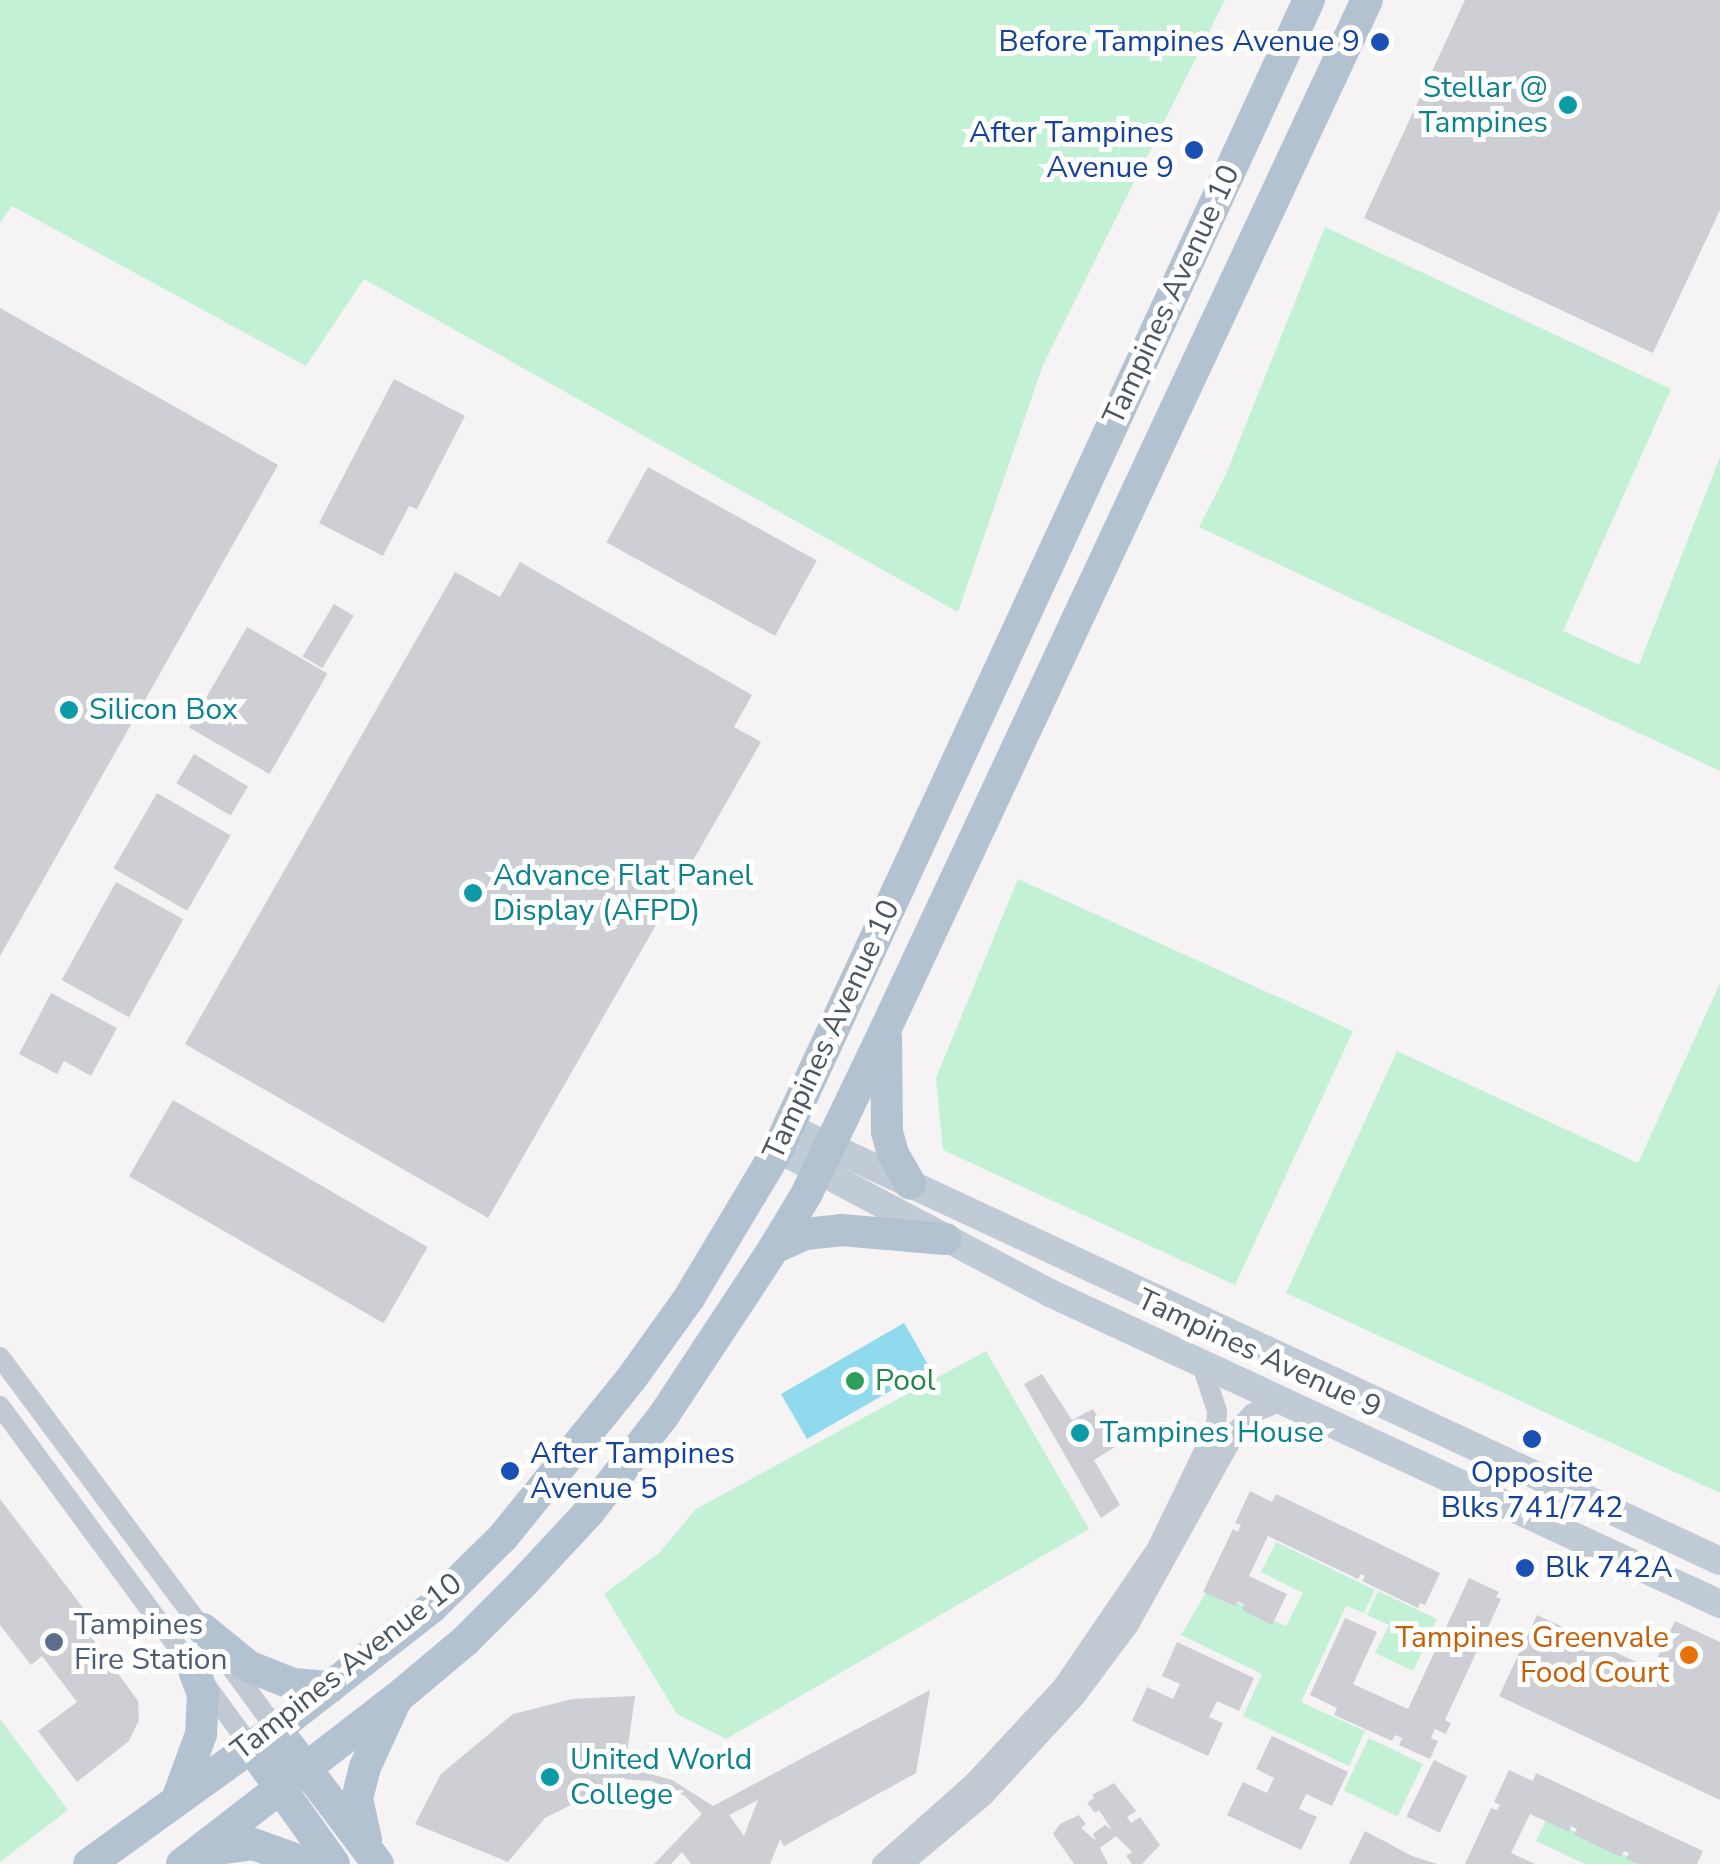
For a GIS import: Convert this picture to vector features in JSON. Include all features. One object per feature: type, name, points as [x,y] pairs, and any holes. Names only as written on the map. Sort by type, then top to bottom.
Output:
[{"type":"main road","name":"Tampines Avenue 10","points":[[90,1864],[264,1738],[432,1607],[503,1537],[654,1347],[783,1138],[1308,0]]},
{"type":"main road","name":"Tampines Avenue 10","points":[[190,1859],[466,1640],[589,1512],[664,1416],[774,1248],[886,1028],[1367,0]]},
{"type":"main road","points":[[886,1028],[887,1132],[893,1154],[910,1183]]},
{"type":"main road","name":"Tampines Avenue 9","points":[[783,1138],[823,1158],[946,1240],[1202,1364],[1720,1604]]},
{"type":"main road","name":"Tampines Avenue 9","points":[[823,1158],[910,1183],[1720,1561]]},
{"type":"main road","points":[[774,1248],[805,1234],[841,1230],[946,1240]]},
{"type":"main road","points":[[202,1629],[248,1666],[293,1684],[330,1687]]},
{"type":"main road","points":[[178,1797],[201,1734],[203,1694],[192,1666]]},
{"type":"main road","points":[[374,1859],[357,1799],[365,1766],[396,1698]]},
{"type":"main road","points":[[264,1738],[294,1778],[374,1859]]},
{"type":"main road","points":[[294,1778],[334,1864]]},
{"type":"main road","points":[[190,1859],[230,1844],[253,1844],[309,1864]]},
{"type":"street","points":[[0,1357],[202,1629],[264,1738]]},
{"type":"street","points":[[882,1864],[974,1783],[1063,1686],[1156,1548],[1216,1426],[1217,1411],[1202,1364]]},
{"type":"street","points":[[903,1864],[984,1796],[1076,1696],[1129,1625],[1237,1430],[1253,1413],[1281,1401]]},
{"type":"street","points":[[0,1406],[192,1666],[264,1738]]},
{"type":"green space","points":[[0,0],[1225,0],[1043,365],[958,612],[364,279],[306,366],[12,206],[0,223]]},
{"type":"green space","points":[[1325,227],[1671,389],[1563,631],[1639,665],[1720,457],[1720,771],[1199,527],[1226,474]]},
{"type":"green space","points":[[1018,879],[1353,1031],[1235,1285],[943,1150],[936,1078]]},
{"type":"green space","points":[[1720,983],[1720,1493],[1286,1293],[1397,1051],[1638,1163]]},
{"type":"green space","points":[[986,1351],[1089,1529],[726,1739],[677,1714],[604,1594],[659,1553],[696,1509]]},
{"type":"green space","points":[[1276,1542],[1375,1590],[1364,1613],[1346,1606],[1301,1702],[1365,1731],[1349,1766],[1243,1716],[1262,1674],[1181,1635],[1208,1589],[1286,1626],[1303,1593],[1261,1572]]},
{"type":"green space","points":[[1378,1591],[1437,1619],[1413,1671],[1375,1653],[1389,1625],[1367,1615]]},
{"type":"green space","points":[[0,1719],[68,1810],[0,1862]]},
{"type":"green space","points":[[1369,1738],[1423,1764],[1398,1816],[1344,1790]]},
{"type":"green space","points":[[1547,1818],[1637,1861],[1636,1864],[1585,1864],[1536,1841]]},
{"type":"water","name":"Pool","points":[[904,1323],[930,1368],[807,1439],[781,1394]]},
{"type":"building","name":"Stellar @ Tampines","points":[[1465,0],[1720,0],[1720,210],[1653,353],[1364,218]]},
{"type":"building","name":"Silicon Box","points":[[0,308],[278,465],[0,956]]},
{"type":"building","points":[[394,379],[465,416],[417,509],[409,506],[383,556],[319,523]]},
{"type":"building","points":[[648,467],[817,561],[775,636],[606,542]]},
{"type":"building","name":"Advance Flat Panel Display (AFPD)","points":[[520,562],[752,695],[734,727],[761,742],[488,1218],[185,1044],[455,572],[500,597]]},
{"type":"building","points":[[334,604],[354,616],[322,668],[303,656]]},
{"type":"building","points":[[247,627],[328,674],[270,774],[189,727]]},
{"type":"building","points":[[194,754],[248,786],[230,816],[176,783]]},
{"type":"building","points":[[157,793],[231,836],[187,911],[114,868]]},
{"type":"building","points":[[116,882],[183,919],[129,1017],[62,980]]},
{"type":"building","points":[[51,993],[117,1028],[91,1076],[64,1061],[57,1074],[19,1054]]},
{"type":"building","points":[[173,1100],[428,1247],[384,1323],[129,1176]]},
{"type":"building","name":"Tampines House","points":[[1042,1374],[1072,1420],[1093,1409],[1115,1447],[1094,1460],[1120,1505],[1101,1518],[1024,1384]]},
{"type":"building","points":[[1250,1491],[1272,1502],[1276,1494],[1440,1573],[1425,1605],[1420,1603],[1418,1608],[1362,1581],[1365,1576],[1361,1574],[1358,1579],[1268,1536],[1249,1576],[1287,1594],[1272,1625],[1242,1610],[1244,1605],[1238,1601],[1235,1606],[1203,1592],[1233,1529],[1238,1532],[1241,1525],[1235,1523]]},
{"type":"building","name":"Tampines Fire Station","points":[[0,1499],[93,1621],[84,1627],[138,1701],[139,1720],[129,1741],[77,1782],[38,1731],[77,1702],[42,1656],[31,1665],[0,1625]]},
{"type":"building","points":[[1469,1578],[1499,1592],[1496,1597],[1501,1599],[1445,1720],[1451,1723],[1446,1734],[1435,1729],[1431,1738],[1438,1741],[1430,1759],[1399,1745],[1402,1738],[1395,1735],[1392,1741],[1334,1715],[1337,1708],[1310,1695],[1345,1618],[1377,1632],[1353,1684],[1408,1709]]},
{"type":"building","points":[[1537,1615],[1599,1644],[1603,1636],[1610,1639],[1606,1648],[1652,1669],[1675,1621],[1720,1642],[1720,1800],[1499,1696]]},
{"type":"building","points":[[1177,1642],[1254,1678],[1239,1711],[1217,1701],[1209,1717],[1223,1723],[1208,1756],[1132,1721],[1147,1687],[1173,1699],[1180,1684],[1162,1676]]},
{"type":"building","name":"United World College","points":[[930,1690],[916,1773],[784,1846],[780,1839],[770,1864],[691,1864],[682,1852],[671,1864],[654,1864],[702,1814],[685,1796],[652,1781],[624,1779],[621,1799],[577,1802],[545,1818],[508,1862],[415,1824],[441,1774],[513,1714],[572,1699],[635,1696],[625,1767],[672,1780],[713,1806]],"holes":[[[758,1800],[744,1836],[729,1815]]]},
{"type":"building","points":[[1272,1736],[1348,1772],[1332,1806],[1306,1794],[1299,1809],[1317,1817],[1301,1850],[1227,1815],[1243,1782],[1267,1793],[1274,1778],[1256,1769]]},
{"type":"building","points":[[1434,1760],[1467,1776],[1440,1833],[1406,1817]]},
{"type":"building","points":[[1509,1770],[1533,1781],[1536,1773],[1703,1851],[1697,1864],[1638,1864],[1626,1859],[1629,1853],[1624,1851],[1621,1857],[1574,1835],[1577,1829],[1571,1826],[1569,1832],[1530,1814],[1511,1853],[1535,1864],[1465,1864],[1491,1808],[1497,1810],[1500,1805],[1494,1802]]},
{"type":"building","points":[[1114,1783],[1136,1811],[1127,1817],[1131,1823],[1140,1817],[1160,1845],[1142,1864],[1132,1864],[1126,1856],[1132,1852],[1116,1836],[1100,1848],[1108,1864],[1074,1864],[1053,1834],[1060,1824],[1079,1815],[1086,1824],[1081,1828],[1096,1841],[1093,1834],[1105,1825],[1112,1830],[1099,1810],[1095,1813],[1087,1803],[1094,1798],[1092,1795]]},
{"type":"building","points":[[1365,1831],[1412,1856],[1437,1864],[1349,1864]]},
{"type":"place","name":"Before Tampines Avenue 9","points":[[1380,42]]},
{"type":"place","name":"Stellar @ Tampines","points":[[1568,105]]},
{"type":"place","name":"After Tampines Avenue 9","points":[[1194,150]]},
{"type":"place","name":"Silicon Box","points":[[69,710]]},
{"type":"place","name":"Advance Flat Panel Display (AFPD)","points":[[473,893]]},
{"type":"place","name":"Pool","points":[[855,1381]]},
{"type":"place","name":"Tampines House","points":[[1080,1433]]},
{"type":"place","name":"Opposite Blks 741/742","points":[[1532,1439]]},
{"type":"place","name":"After Tampines Avenue 5","points":[[510,1471]]},
{"type":"place","name":"Blk 742A","points":[[1525,1568]]},
{"type":"place","name":"Tampines Fire Station","points":[[54,1642]]},
{"type":"place","name":"Tampines Greenvale Food Court","points":[[1689,1655]]},
{"type":"place","name":"United World College","points":[[550,1777]]}]
